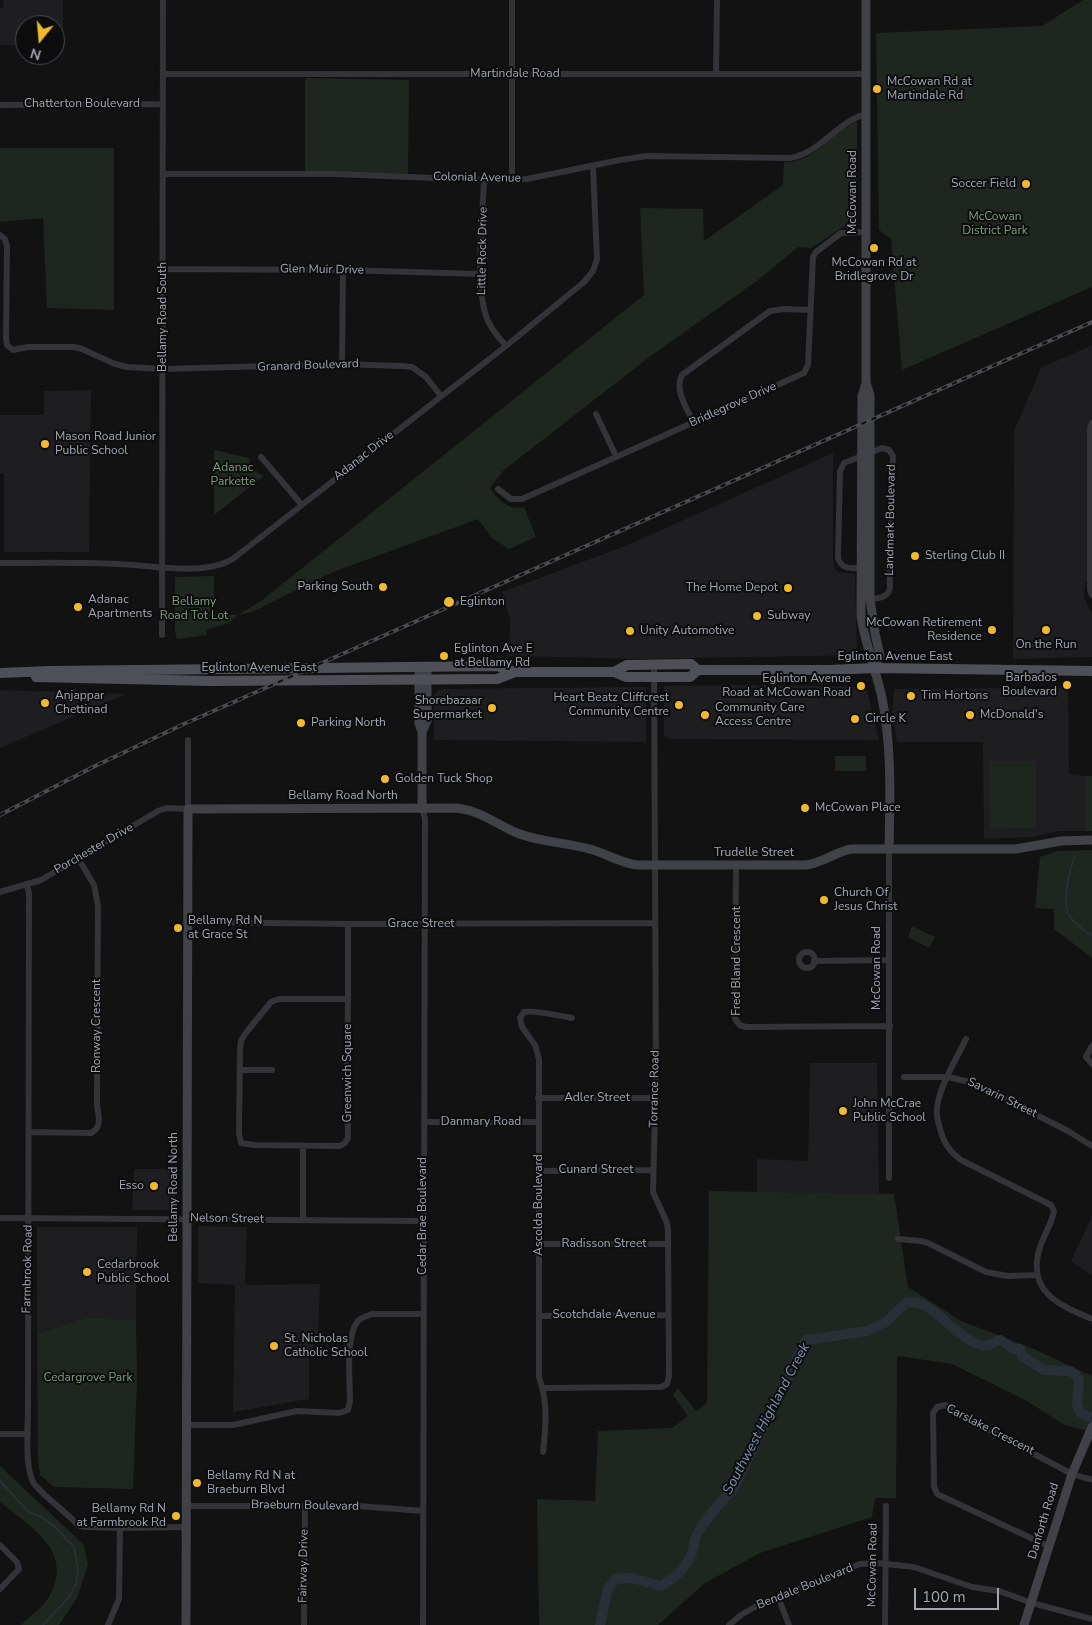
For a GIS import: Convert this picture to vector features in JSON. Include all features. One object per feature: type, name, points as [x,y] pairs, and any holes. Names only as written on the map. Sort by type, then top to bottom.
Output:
[{"type":"main road","name":"Eglinton Avenue East","points":[[614,672],[627,665],[691,664],[698,670],[875,668],[1092,671]]},
{"type":"main road","name":"Eglinton Avenue East","points":[[2,673],[50,670],[497,666],[514,672],[614,672],[626,677],[690,677],[698,670]]},
{"type":"main road","name":"Eglinton Avenue East","points":[[2,673],[22,677],[200,681],[497,679],[514,672]]},
{"type":"street","name":"Bellamy Road South","points":[[162,635],[163,0]]},
{"type":"street","points":[[512,0],[512,179]]},
{"type":"street","points":[[716,74],[717,0]]},
{"type":"street","name":"McCowan Road","points":[[866,0],[866,383],[862,396],[861,616],[882,700],[890,764],[889,1178]]},
{"type":"street","name":"Martindale Road","points":[[163,74],[866,74]]},
{"type":"street","name":"Chatterton Boulevard","points":[[0,105],[163,104]]},
{"type":"street","name":"Colonial Avenue","points":[[163,174],[335,174],[484,180],[527,179],[646,156],[790,158],[812,150],[855,116],[866,114]]},
{"type":"street","name":"Adanac Drive","points":[[0,563],[119,564],[163,568],[208,567],[226,564],[506,346],[584,282],[596,266],[593,166]]},
{"type":"street","name":"Little Rock Drive","points":[[484,180],[480,274],[481,298],[488,321],[496,335],[506,346]]},
{"type":"street","name":"Bridlegrove Drive","points":[[498,489],[511,499],[522,499],[804,373],[808,364],[812,263],[816,252],[841,233],[866,232]]},
{"type":"street","name":"Granard Boulevard","points":[[0,235],[7,246],[6,338],[7,346],[10,349],[74,347],[115,364],[163,370],[342,364],[412,367],[426,377],[441,396]]},
{"type":"street","name":"Glen Muir Drive","points":[[164,269],[343,270],[480,274]]},
{"type":"street","points":[[342,364],[343,270]]},
{"type":"street","points":[[693,422],[679,390],[682,375],[770,311],[810,310]]},
{"type":"street","name":"McCowan Road","points":[[866,383],[870,395],[870,599],[880,656],[875,668]]},
{"type":"street","points":[[596,414],[616,456]]},
{"type":"street","points":[[1092,424],[1090,427],[1090,590],[1092,596]]},
{"type":"street","name":"Landmark Boulevard","points":[[862,568],[845,567],[838,558],[839,476],[844,463],[877,449],[886,448],[892,452],[893,456],[889,546],[890,588],[889,593],[885,596],[870,599]]},
{"type":"street","points":[[261,457],[302,505]]},
{"type":"street","name":"Torrance Road","points":[[543,1388],[661,1387],[666,1384],[669,1376],[667,1223],[653,1192],[655,1098],[654,665]]},
{"type":"street","points":[[422,808],[422,732],[419,723],[423,667]]},
{"type":"street","name":"Bellamy Road North","points":[[186,1625],[188,740]]},
{"type":"street","name":"Porchester Drive","points":[[0,892],[41,880],[158,811],[166,808],[188,809]]},
{"type":"street","name":"Trudelle Street","points":[[422,808],[470,810],[480,813],[517,833],[534,839],[593,850],[629,864],[806,865],[820,862],[846,850],[1016,849],[1061,841],[1092,840]]},
{"type":"street","name":"Bellamy Road North","points":[[188,809],[422,808]]},
{"type":"street","name":"Cedar Brae Boulevard","points":[[422,808],[425,819],[422,1625]]},
{"type":"street","name":"Ronway Crescent","points":[[29,1132],[91,1133],[95,1131],[99,1124],[97,1104],[98,906],[94,885],[78,858]]},
{"type":"street","name":"Fred Bland Crescent","points":[[736,866],[735,1018],[738,1024],[743,1027],[890,1026]]},
{"type":"street","name":"Farmbrook Road","points":[[27,885],[29,893],[29,1467],[35,1485],[78,1525],[120,1528],[186,1527]]},
{"type":"street","name":"Grace Street","points":[[188,922],[348,924],[655,923]]},
{"type":"street","name":"Greenwich Square","points":[[348,924],[348,999],[346,1069],[348,1138],[340,1146],[254,1146],[241,1143],[239,1133],[241,1041],[271,1002],[279,999],[348,999]]},
{"type":"street","points":[[814,961],[890,960]]},
{"type":"street","name":"Ascolda Boulevard","points":[[544,1452],[547,1414],[543,1388],[539,1377],[537,1050],[532,1038],[522,1027],[520,1018],[524,1012],[530,1011],[572,1018]]},
{"type":"street","points":[[966,1039],[948,1077],[942,1085],[937,1114],[942,1136],[947,1147],[961,1160],[1051,1205],[1054,1211],[1053,1218],[1047,1228],[1037,1257],[1037,1275],[1043,1290],[1050,1297],[1068,1310],[1092,1319]]},
{"type":"street","points":[[1092,1046],[1086,1057],[1092,1064]]},
{"type":"street","points":[[240,1070],[272,1070]]},
{"type":"street","name":"Savarin Street","points":[[904,1077],[948,1077],[961,1079],[988,1089],[1068,1131],[1092,1146]]},
{"type":"street","name":"Adler Street","points":[[538,1098],[655,1098]]},
{"type":"street","name":"Danmary Road","points":[[424,1122],[538,1122]]},
{"type":"street","points":[[303,1146],[303,1220]]},
{"type":"street","name":"Cunard Street","points":[[539,1171],[653,1170]]},
{"type":"street","name":"Nelson Street","points":[[0,1218],[423,1221]]},
{"type":"street","points":[[898,1239],[928,1243],[997,1276],[1037,1275]]},
{"type":"street","name":"Radisson Street","points":[[539,1244],[668,1244]]},
{"type":"street","points":[[186,1425],[233,1425],[297,1411],[339,1413],[348,1410],[350,1401],[350,1341],[354,1327],[364,1316],[372,1314],[423,1314]]},
{"type":"street","name":"Scotchdale Avenue","points":[[540,1316],[668,1315]]},
{"type":"street","name":"Carslake Crescent","points":[[1050,1547],[937,1494],[934,1486],[933,1413],[937,1407],[946,1405],[953,1412],[1072,1474]]},
{"type":"street","name":"Danforth Road","points":[[1024,1625],[1072,1474],[1092,1427]]},
{"type":"street","points":[[0,1434],[28,1434]]},
{"type":"street","points":[[1072,1474],[1092,1480]]},
{"type":"street","name":"Braeburn Boulevard","points":[[187,1506],[358,1506],[423,1510]]},
{"type":"street","name":"McCowan Road","points":[[885,1625],[886,1506]]},
{"type":"street","name":"Fairway Drive","points":[[304,1625],[305,1507]]},
{"type":"street","points":[[108,1625],[119,1598],[120,1528]]},
{"type":"street","points":[[0,1545],[17,1562],[19,1569],[0,1589]]},
{"type":"street","name":"Bendale Boulevard","points":[[729,1625],[741,1615],[760,1604],[860,1564],[914,1567],[972,1587],[999,1591],[1032,1603],[1092,1619]]},
{"type":"street","points":[[778,1598],[789,1625]]},
{"type":"shaded area","points":[[3,0],[63,0],[63,15],[15,15],[15,45],[0,45],[0,8],[4,8]]},
{"type":"shaded area","points":[[1092,345],[1092,582],[1085,582],[1084,597],[1092,614],[1092,657],[1013,659],[1014,431],[1041,368]]},
{"type":"shaded area","name":"Mason Road Junior Public School","points":[[91,390],[89,552],[4,552],[4,473],[0,473],[0,415],[44,415],[44,391]]},
{"type":"shaded area","points":[[833,453],[833,562],[834,567],[839,572],[855,574],[857,655],[644,659],[509,656],[510,620],[502,592],[630,544]]},
{"type":"shaded area","points":[[772,685],[866,687],[879,740],[671,739],[664,736],[664,686]]},
{"type":"shaded area","points":[[646,687],[646,742],[434,740],[434,695],[442,689]]},
{"type":"shaded area","points":[[1068,688],[1069,774],[1085,776],[1085,831],[1058,831],[1034,837],[984,839],[983,742],[897,742],[892,713],[894,689]]},
{"type":"shaded area","points":[[0,690],[126,694],[0,748]]},
{"type":"shaded area","name":"John McCrae Public School","points":[[810,1063],[877,1063],[879,1194],[757,1192],[757,1159],[808,1161]]},
{"type":"shaded area","points":[[134,1169],[177,1169],[175,1210],[132,1210]]},
{"type":"shaded area","points":[[1092,1216],[1092,1276],[1071,1261]]},
{"type":"shaded area","name":"St. Nicholas Catholic School","points":[[198,1226],[247,1227],[245,1285],[320,1284],[318,1337],[309,1355],[309,1399],[233,1412],[235,1285],[198,1283]]},
{"type":"shaded area","name":"Cedarbrook Public School","points":[[37,1227],[137,1227],[136,1320],[87,1317],[37,1334]]},
{"type":"green space","name":"McCowan District Park","points":[[1083,0],[1092,0],[1092,287],[902,370],[891,239],[879,230],[876,33],[1042,26]]},
{"type":"green space","points":[[305,78],[409,80],[408,174],[305,172]]},
{"type":"green space","points":[[855,122],[857,123],[858,226],[843,227],[811,248],[798,247],[758,280],[648,358],[504,470],[490,488],[504,504],[519,508],[524,507],[536,537],[509,549],[492,538],[478,519],[333,572],[252,612],[238,615],[261,601],[644,295],[640,208],[703,209],[704,241],[783,185],[784,162],[805,158],[846,127]]},
{"type":"green space","points":[[0,148],[114,148],[114,310],[47,308],[43,218],[0,222]]},
{"type":"green space","name":"Adanac Parkette","points":[[214,450],[249,458],[250,464],[254,469],[264,476],[214,515]]},
{"type":"green space","name":"Bellamy Road Tot Lot","points":[[214,576],[214,615],[238,615],[229,623],[206,630],[207,635],[177,639],[175,632],[175,577]]},
{"type":"green space","points":[[835,756],[866,756],[866,771],[835,771]]},
{"type":"green space","points":[[989,761],[1036,761],[1036,828],[990,829]]},
{"type":"green space","points":[[1085,776],[1092,776],[1092,831],[1085,831]]},
{"type":"green space","points":[[1092,850],[1092,958],[1054,929],[1054,909],[1035,908],[1040,857],[1058,851]]},
{"type":"green space","points":[[912,926],[935,937],[929,948],[908,937]]},
{"type":"green space","points":[[709,1191],[894,1194],[908,1287],[961,1321],[1034,1349],[1092,1376],[1092,1432],[1065,1425],[1025,1400],[952,1364],[897,1356],[896,1498],[875,1498],[872,1517],[760,1553],[705,1583],[658,1625],[539,1625],[537,1499],[595,1501],[598,1431],[672,1428],[688,1416],[673,1395],[678,1388],[696,1411],[707,1403]]},
{"type":"green space","name":"Cedargrove Park","points":[[87,1317],[136,1320],[137,1379],[133,1489],[54,1487],[40,1475],[38,1460],[37,1334]]},
{"type":"green space","points":[[0,1466],[84,1545],[88,1565],[77,1598],[59,1625],[21,1625],[49,1597],[56,1581],[57,1567],[53,1554],[46,1542],[36,1531],[0,1502]]},
{"type":"waterway","points":[[1075,855],[1067,887],[1066,905],[1075,923],[1092,936]]},
{"type":"waterway","name":"Southwest Highland Creek","points":[[600,1625],[608,1588],[616,1579],[632,1578],[661,1586],[687,1564],[696,1536],[733,1489],[806,1340],[867,1331],[886,1322],[907,1302],[919,1303],[926,1306],[973,1342],[989,1345],[1000,1340],[1014,1349],[1020,1349],[1022,1356],[1044,1370],[1070,1371],[1075,1374],[1079,1380],[1077,1405],[1081,1413],[1092,1418]]},
{"type":"waterway","name":"Southwest Highland Creek","points":[[0,1481],[29,1512],[42,1517],[54,1526],[74,1547],[78,1569],[76,1584],[69,1597],[43,1625]]},
{"type":"railway","points":[[0,815],[95,766],[184,724],[1092,322]]},
{"type":"place","name":"McCowan Rd at Martindale Rd","points":[[877,89]]},
{"type":"place","name":"Soccer Field","points":[[1026,184]]},
{"type":"place","name":"McCowan Rd at Bridlegrove Dr","points":[[874,248]]},
{"type":"place","name":"Mason Road Junior Public School","points":[[45,444]]},
{"type":"place","name":"Sterling Club II","points":[[915,556]]},
{"type":"place","name":"Parking South","points":[[383,587]]},
{"type":"place","name":"The Home Depot","points":[[788,588]]},
{"type":"place","name":"Eglinton","points":[[449,602]]},
{"type":"place","name":"Adanac Apartments","points":[[78,607]]},
{"type":"place","name":"Subway","points":[[757,616]]},
{"type":"place","name":"McCowan Retirement Residence","points":[[992,630]]},
{"type":"place","name":"On the Run","points":[[1046,630]]},
{"type":"place","name":"Unity Automotive","points":[[630,631]]},
{"type":"place","name":"Eglinton Ave E at Bellamy Rd","points":[[444,656]]},
{"type":"place","name":"Barbados Boulevard","points":[[1067,685]]},
{"type":"place","name":"Eglinton Avenue Road at McCowan Road","points":[[861,686]]},
{"type":"place","name":"Tim Hortons","points":[[911,696]]},
{"type":"place","name":"Anjappar Chettinad","points":[[45,703]]},
{"type":"place","name":"Heart Beatz Cliffcrest Community Centre","points":[[679,705]]},
{"type":"place","name":"Shorebazaar Supermarket","points":[[492,708]]},
{"type":"place","name":"Community Care Access Centre","points":[[705,715]]},
{"type":"place","name":"McDonald's","points":[[970,715]]},
{"type":"place","name":"Circle K","points":[[855,719]]},
{"type":"place","name":"Parking North","points":[[301,723]]},
{"type":"place","name":"Golden Tuck Shop","points":[[385,779]]},
{"type":"place","name":"McCowan Place","points":[[805,808]]},
{"type":"place","name":"Church Of Jesus Christ","points":[[824,900]]},
{"type":"place","name":"Bellamy Rd N at Grace St","points":[[178,928]]},
{"type":"place","name":"John McCrae Public School","points":[[843,1111]]},
{"type":"place","name":"Esso","points":[[154,1186]]},
{"type":"place","name":"Cedarbrook Public School","points":[[87,1272]]},
{"type":"place","name":"St. Nicholas Catholic School","points":[[274,1346]]},
{"type":"place","name":"Bellamy Rd N at Braeburn Blvd","points":[[197,1483]]},
{"type":"place","name":"Bellamy Rd N at Farmbrook Rd","points":[[176,1516]]}]
